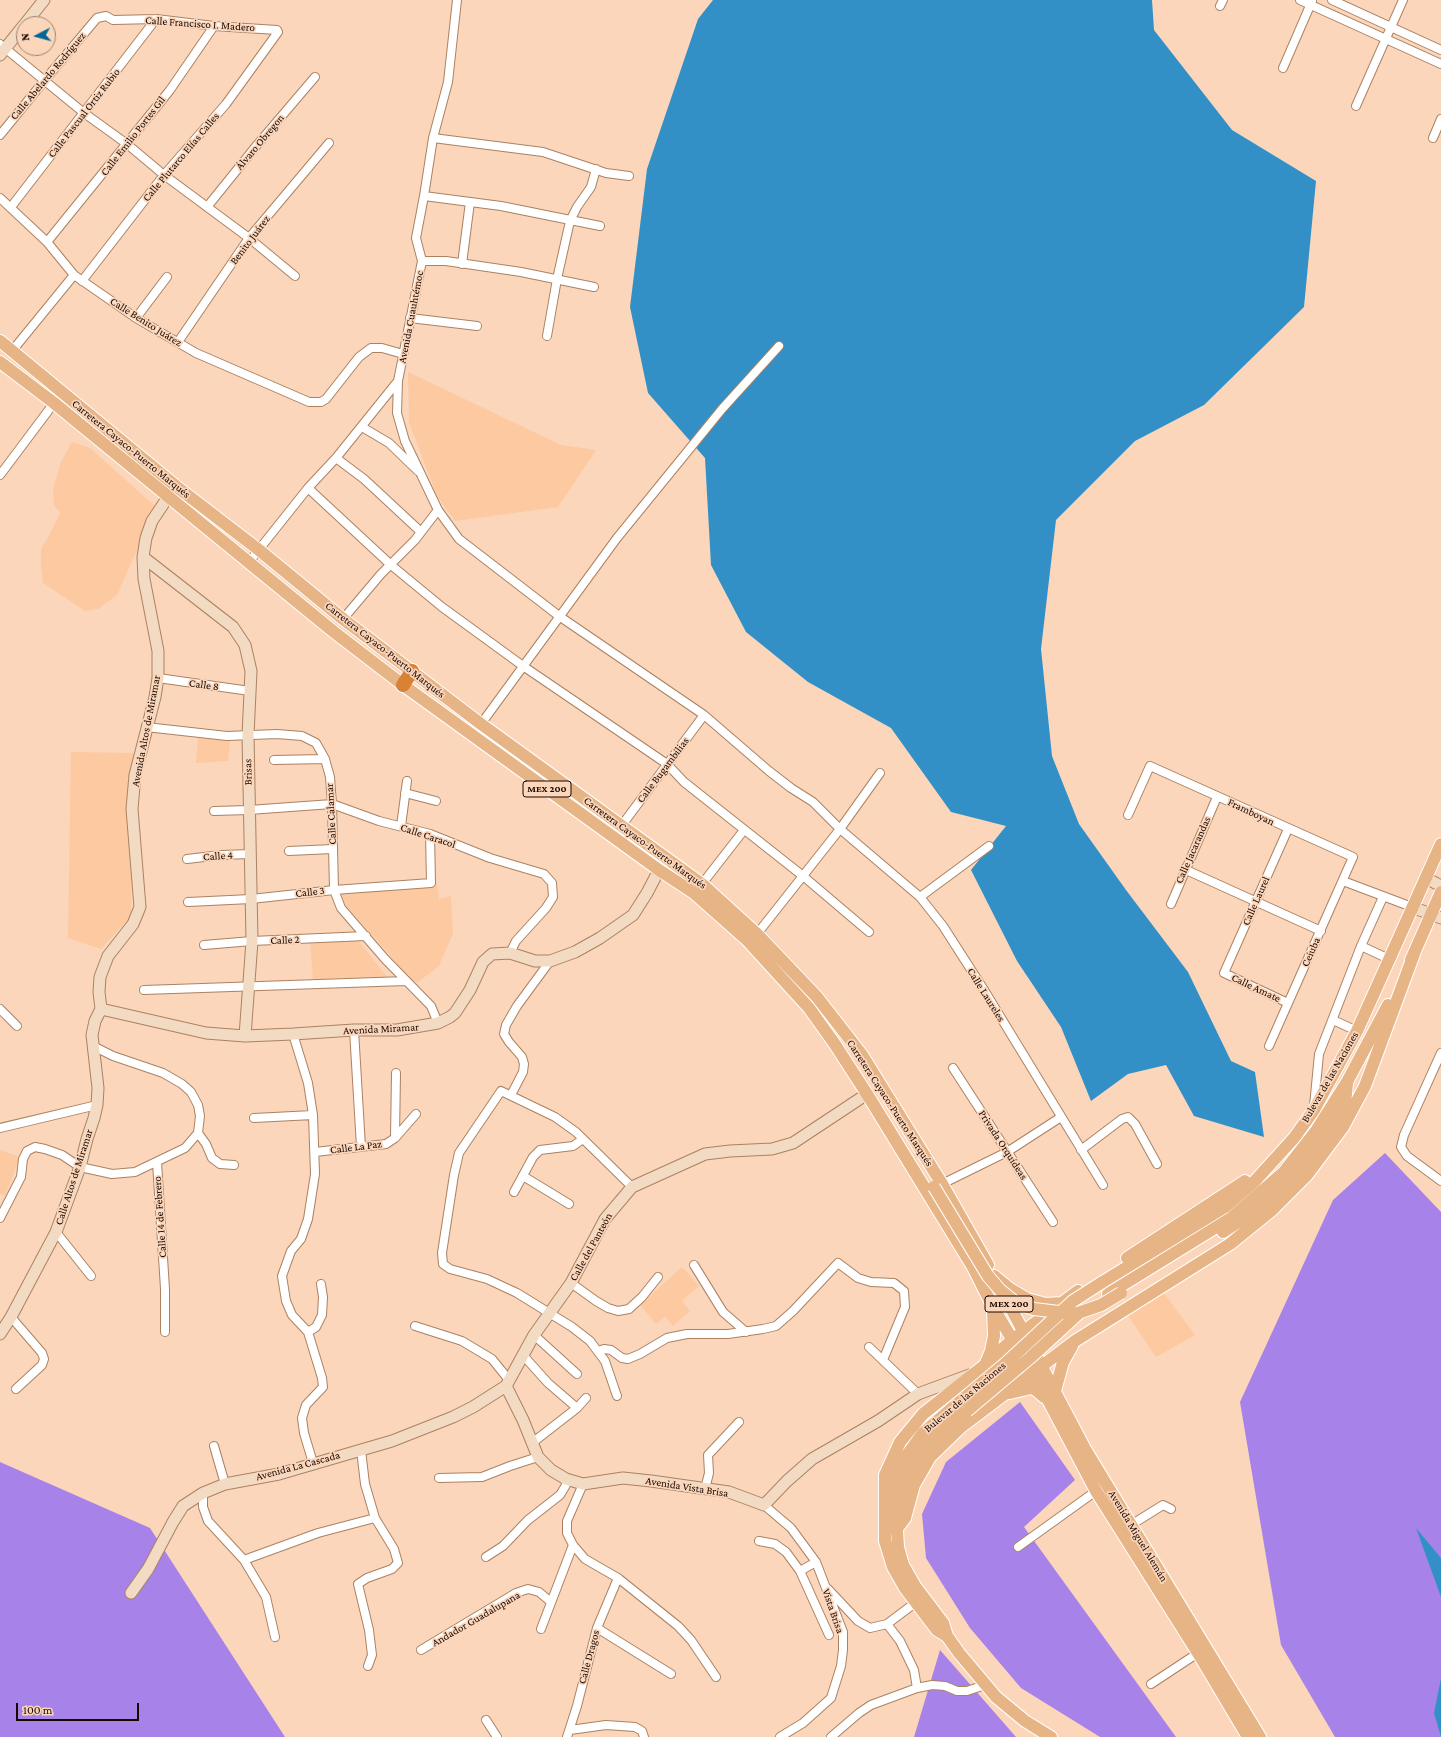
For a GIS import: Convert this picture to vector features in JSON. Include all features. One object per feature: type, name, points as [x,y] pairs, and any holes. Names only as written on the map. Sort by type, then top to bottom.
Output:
[{"type":"highway","points":[[403,685],[412,671]]},
{"type":"main road","name":"Carretera Cayaco-Puerto Marqués","points":[[0,341],[171,482],[259,550],[343,619],[481,724],[702,884],[757,934],[818,997],[862,1055],[938,1186],[994,1276],[1024,1332]]},
{"type":"main road","name":"Carretera Cayaco-Puerto Marqués","points":[[0,362],[54,403],[168,497],[403,685],[659,870],[694,893],[747,940],[809,1008],[834,1043],[973,1267],[1012,1340]]},
{"type":"main road","name":"Bulevar de las Naciones","points":[[948,1636],[937,1630],[915,1601],[893,1567],[885,1541],[885,1509],[894,1473],[926,1437],[1073,1301],[1224,1207],[1254,1182],[1265,1168],[1294,1138],[1314,1110],[1356,1031],[1441,844]]},
{"type":"main road","name":"Bulevar de las Naciones","points":[[948,1636],[943,1623],[914,1586],[903,1565],[898,1547],[896,1530],[896,1514],[905,1476],[926,1437],[1032,1357],[1082,1311],[1231,1218],[1284,1172],[1316,1131],[1347,1082],[1414,954],[1436,916],[1441,892]]},
{"type":"main road","points":[[896,1530],[905,1518],[914,1485],[930,1457],[961,1427],[1075,1341],[1230,1244],[1272,1210],[1307,1175],[1343,1127],[1365,1086],[1414,954]]},
{"type":"main road","points":[[834,1043],[862,1069],[938,1186],[988,1276],[1000,1290],[1016,1303],[1034,1309],[1075,1314],[1101,1305],[1235,1225],[1286,1184],[1317,1148],[1345,1103],[1347,1082]]},
{"type":"main road","points":[[885,1509],[884,1475],[900,1442],[923,1414],[981,1369],[1012,1340],[1061,1303],[1185,1219],[1265,1168]]},
{"type":"main road","points":[[994,1276],[1010,1289],[1027,1299],[1046,1304],[1061,1303]]},
{"type":"main road","points":[[981,1369],[991,1351],[994,1336],[994,1307]]},
{"type":"main road","name":"Avenida Miguel Alemán","points":[[1024,1332],[1037,1370],[1096,1491],[1198,1653],[1248,1737]]},
{"type":"main road","name":"Avenida Miguel Alemán","points":[[1012,1340],[1037,1370]]},
{"type":"main road","points":[[1003,1395],[1019,1389],[1030,1388],[1051,1396],[1063,1362],[1075,1341]]},
{"type":"main road","name":"Avenida Miguel Alemán","points":[[1051,1396],[1086,1449],[1130,1525],[1209,1650],[1260,1737]]},
{"type":"main road","points":[[948,1636],[959,1653],[996,1697],[1025,1721],[1050,1737]]},
{"type":"street","points":[[31,16],[44,0]]},
{"type":"street","name":"Avenida Cuauhtémoc","points":[[249,562],[308,488],[336,458],[398,381],[422,261],[416,238],[433,138],[448,82],[457,0]]},
{"type":"street","points":[[1300,0],[1312,2],[1385,39],[1441,64]]},
{"type":"street","points":[[1332,0],[1441,50]]},
{"type":"street","points":[[1356,106],[1403,0]]},
{"type":"street","points":[[1283,68],[1312,2]]},
{"type":"street","name":"Calle Francisco I. Madero","points":[[97,18],[106,16],[113,20],[156,19],[214,26],[276,30],[278,32]]},
{"type":"street","name":"Calle Abelardo Rodríguez","points":[[0,135],[44,80],[97,18]]},
{"type":"street","name":"Calle Pascual Ortiz Rubio","points":[[11,207],[156,19]]},
{"type":"street","name":"Calle Emilio Portes Gil","points":[[48,242],[170,90],[214,26]]},
{"type":"street","name":"Calle Plutarco Elías Calles","points":[[82,281],[164,175],[226,104],[278,32]]},
{"type":"street","points":[[16,34],[2,49],[44,80],[84,113],[127,144],[164,175],[249,238],[295,276]]},
{"type":"street","name":"Álvaro Obregon","points":[[206,207],[256,145],[315,77]]},
{"type":"street","points":[[1433,138],[1441,119]]},
{"type":"street","points":[[433,138],[543,152],[606,173],[629,176]]},
{"type":"street","name":"Benito Juárez","points":[[178,342],[249,238],[329,143]]},
{"type":"street","points":[[547,336],[557,279],[570,221],[577,206],[591,187],[596,169]]},
{"type":"street","points":[[424,196],[501,206],[600,226]]},
{"type":"street","name":"Calle Benito Juárez","points":[[0,198],[48,242],[74,275],[136,318],[196,353],[308,402],[321,402],[326,399],[334,391],[359,357],[371,348],[382,348],[403,354]]},
{"type":"street","points":[[462,264],[470,202]]},
{"type":"street","points":[[422,261],[446,261],[521,272],[594,287]]},
{"type":"street","points":[[12,351],[74,275]]},
{"type":"street","points":[[136,318],[167,277]]},
{"type":"street","points":[[410,318],[477,326]]},
{"type":"street","points":[[481,724],[617,538],[717,416],[779,346]]},
{"type":"street","name":"Calle Laureles","points":[[398,381],[397,413],[405,441],[438,510],[459,539],[559,616],[704,715],[769,771],[791,788],[813,802],[840,829],[920,897],[942,926],[984,990],[1102,1185]]},
{"type":"street","points":[[0,475],[54,403]]},
{"type":"street","points":[[362,427],[389,443],[422,474]]},
{"type":"street","points":[[336,458],[364,479],[421,532]]},
{"type":"street","points":[[308,488],[391,565],[442,607],[523,666],[667,764],[684,782],[803,876],[869,932]]},
{"type":"street","name":"Avenida Altos de Miramar","points":[[100,1009],[100,977],[108,956],[133,924],[140,907],[140,890],[133,836],[132,810],[135,775],[146,727],[155,698],[158,678],[158,651],[144,579],[143,557],[146,538],[152,521],[168,497]]},
{"type":"street","points":[[343,619],[381,574],[415,540],[438,510]]},
{"type":"street","name":"Brisas","points":[[143,557],[233,627],[245,646],[251,671],[248,736],[252,941],[245,1036]]},
{"type":"street","name":"Calle 8","points":[[158,678],[250,691]]},
{"type":"street","name":"Calle Bugambilias","points":[[622,825],[704,715]]},
{"type":"street","name":"Calle Calamar","points":[[146,727],[228,736],[277,734],[302,736],[316,743],[325,759],[330,777],[334,890],[341,908],[406,981],[431,1006],[438,1023]]},
{"type":"street","points":[[274,760],[325,759]]},
{"type":"street","name":"Framboyan","points":[[1128,815],[1150,766],[1288,829],[1354,857]]},
{"type":"street","points":[[757,934],[840,829],[880,773]]},
{"type":"street","points":[[401,826],[407,781]]},
{"type":"street","points":[[406,793],[436,801]]},
{"type":"street","name":"Calle Jacarandas","points":[[1170,904],[1184,869],[1217,797]]},
{"type":"street","name":"Calle Caracol","points":[[214,811],[332,804],[380,821],[430,834],[490,858],[544,874],[552,883],[552,897],[546,908],[516,941],[510,953]]},
{"type":"street","name":"Calle Laurel","points":[[1224,973],[1288,829]]},
{"type":"street","points":[[702,884],[744,830]]},
{"type":"street","name":"Calle 3","points":[[188,902],[431,883],[430,834]]},
{"type":"street","points":[[920,897],[989,846]]},
{"type":"street","points":[[289,851],[333,849]]},
{"type":"street","name":"Calle 4","points":[[187,859],[250,854]]},
{"type":"street","name":"Ceiuba","points":[[1269,1046],[1354,857]]},
{"type":"street","points":[[1184,869],[1321,931]]},
{"type":"street","name":"Avenida Miramar","points":[[100,1009],[206,1032],[245,1036],[354,1030],[397,1030],[438,1023],[456,1013],[470,990],[483,962],[492,954],[510,953],[535,961],[550,961],[575,952],[633,915],[641,904],[659,870]]},
{"type":"street","points":[[1426,878],[1441,886]]},
{"type":"street","points":[[1343,881],[1436,916]]},
{"type":"street","points":[[1314,1110],[1319,1054],[1361,946],[1383,897]]},
{"type":"street","name":"Calle 2","points":[[204,945],[252,941],[366,936]]},
{"type":"street","points":[[1361,946],[1389,959]]},
{"type":"street","points":[[511,1095],[523,1072],[524,1064],[522,1057],[504,1034],[506,1025],[516,1006],[550,961]]},
{"type":"street","name":"Calle Amate","points":[[1224,973],[1288,1003]]},
{"type":"street","points":[[144,990],[191,990],[249,986],[406,981]]},
{"type":"street","points":[[0,1009],[17,1026]]},
{"type":"street","name":"Calle Altos de Miramar","points":[[0,1334],[11,1317],[56,1232],[80,1167],[94,1118],[96,1105],[98,1088],[92,1035],[95,1021],[100,1009]]},
{"type":"street","points":[[1333,1020],[1356,1031]]},
{"type":"street","points":[[354,1030],[361,1147]]},
{"type":"street","points":[[293,1034],[308,1083],[313,1115],[315,1174],[308,1219],[301,1239],[291,1251],[282,1276],[286,1301],[292,1315],[308,1332],[322,1378],[322,1387],[306,1405],[302,1418],[304,1433],[313,1463]]},
{"type":"street","points":[[93,1046],[113,1056],[163,1072],[182,1084],[191,1092],[198,1105],[200,1116],[198,1133],[206,1144],[212,1158],[220,1164],[234,1165]]},
{"type":"street","points":[[1441,1053],[1439,1064],[1404,1135],[1401,1147],[1406,1156],[1441,1181]]},
{"type":"street","name":"Privada Orquídeas","points":[[953,1068],[1053,1222]]},
{"type":"street","name":"Calle La Paz","points":[[396,1073],[396,1138]]},
{"type":"street","points":[[617,1396],[605,1361],[590,1341],[572,1327],[517,1293],[487,1279],[450,1269],[443,1264],[444,1245],[454,1175],[459,1153],[502,1091],[555,1117],[583,1139],[632,1187]]},
{"type":"street","name":"Calle del Panteón","points":[[507,1383],[534,1335],[572,1283],[605,1220],[632,1187],[705,1154],[730,1151],[772,1150],[793,1143],[867,1094]]},
{"type":"street","points":[[0,1128],[96,1105]]},
{"type":"street","name":"Calle La Paz","points":[[315,1152],[386,1144],[396,1138],[416,1114]]},
{"type":"street","points":[[254,1118],[313,1115]]},
{"type":"street","points":[[938,1186],[1007,1152],[1061,1116]]},
{"type":"street","points":[[1081,1150],[1122,1119],[1128,1117],[1134,1124],[1157,1164]]},
{"type":"street","name":"Calle 14 de Febrero","points":[[165,1332],[165,1289],[157,1162],[185,1148],[198,1133]]},
{"type":"street","points":[[514,1192],[533,1157],[540,1150],[573,1146],[583,1139]]},
{"type":"street","points":[[0,1218],[4,1205],[21,1177],[23,1159],[27,1151],[35,1147],[62,1155],[80,1167],[112,1174],[135,1172],[157,1162]]},
{"type":"street","points":[[523,1176],[569,1204]]},
{"type":"street","points":[[56,1232],[91,1276]]},
{"type":"street","points":[[598,1350],[611,1350],[622,1358],[628,1359],[640,1354],[667,1338],[687,1334],[728,1334],[776,1326],[793,1311],[838,1263],[858,1278],[871,1282],[894,1283],[904,1291],[905,1307],[883,1360]]},
{"type":"street","points":[[694,1265],[723,1312],[746,1332]]},
{"type":"street","points":[[572,1283],[596,1301],[608,1308],[618,1311],[629,1309],[642,1297],[658,1277]]},
{"type":"street","points":[[308,1332],[316,1327],[322,1315],[323,1297],[321,1284]]},
{"type":"street","points":[[11,1317],[42,1353],[44,1359],[42,1365],[16,1389]]},
{"type":"street","name":"Avenida Vista Brisa","points":[[415,1326],[462,1340],[492,1359],[507,1383],[538,1457],[551,1470],[566,1480],[583,1484],[623,1478],[651,1480],[729,1492],[764,1505]]},
{"type":"street","points":[[534,1335],[577,1374]]},
{"type":"street","points":[[869,1347],[918,1394]]},
{"type":"street","points":[[522,1354],[548,1383],[577,1408]]},
{"type":"street","points":[[764,1505],[787,1481],[812,1459],[878,1421],[918,1394],[981,1369]]},
{"type":"street","name":"Avenida La Cascada","points":[[131,1593],[148,1569],[173,1522],[184,1506],[203,1493],[225,1484],[278,1474],[392,1441],[453,1417],[473,1407],[507,1383]]},
{"type":"street","points":[[532,1442],[577,1408],[586,1398]]},
{"type":"street","points":[[705,1489],[709,1473],[708,1455],[739,1422]]},
{"type":"street","points":[[214,1446],[225,1484]]},
{"type":"street","points":[[361,1450],[365,1484],[375,1518],[394,1550],[398,1562],[392,1569],[367,1578],[358,1584],[369,1630],[372,1655],[368,1666]]},
{"type":"street","points":[[439,1478],[482,1477],[538,1457]]},
{"type":"street","points":[[486,1556],[503,1546],[528,1520],[560,1495],[566,1485],[566,1480]]},
{"type":"street","points":[[583,1484],[569,1513],[567,1533],[573,1546],[585,1559],[618,1578],[678,1626],[691,1640],[716,1676]]},
{"type":"street","points":[[1018,1547],[1096,1491]]},
{"type":"street","points":[[203,1493],[203,1507],[208,1521],[244,1560],[266,1597],[275,1637]]},
{"type":"street","name":"Vista Brisa","points":[[764,1505],[791,1528],[820,1568],[824,1586],[842,1632],[844,1650],[831,1698],[804,1723],[780,1737]]},
{"type":"street","points":[[1130,1525],[1163,1506],[1171,1509]]},
{"type":"street","points":[[244,1560],[318,1533],[375,1518]]},
{"type":"street","points":[[760,1541],[775,1544],[786,1552],[800,1571],[828,1634]]},
{"type":"street","points":[[541,1629],[573,1546]]},
{"type":"street","points":[[800,1571],[816,1562]]},
{"type":"street","name":"Calle Dragos","points":[[568,1733],[597,1628],[618,1578]]},
{"type":"street","points":[[824,1586],[858,1621],[870,1628],[886,1624],[911,1606],[915,1601]]},
{"type":"street","name":"Andador Guadalupana","points":[[421,1650],[516,1593],[528,1589],[539,1592],[551,1602]]},
{"type":"street","points":[[886,1624],[900,1641],[914,1670],[917,1688]]},
{"type":"street","points":[[597,1628],[671,1674]]},
{"type":"street","points":[[1151,1684],[1198,1653]]},
{"type":"street","points":[[831,1737],[859,1713],[871,1705],[917,1688],[932,1685],[945,1686],[957,1691],[967,1691],[985,1684]]},
{"type":"street","points":[[486,1720],[496,1737]]},
{"type":"street","points":[[568,1733],[606,1725],[635,1727],[642,1731],[644,1737]]},
{"type":"shaded area","points":[[408,372],[561,445],[596,450],[558,507],[455,521],[437,496],[409,422]]},
{"type":"shaded area","points":[[72,442],[90,448],[156,507],[117,595],[98,609],[85,611],[43,583],[41,567],[41,549],[60,513],[54,505],[53,489],[61,462]]},
{"type":"shaded area","points":[[198,737],[230,740],[228,761],[196,763]]},
{"type":"shaded area","points":[[71,752],[134,753],[131,916],[101,949],[68,938]]},
{"type":"shaded area","points":[[437,884],[439,899],[451,896],[453,933],[439,966],[418,982],[412,981],[345,904],[340,893]]},
{"type":"shaded area","points":[[356,938],[387,977],[313,979],[310,940]]},
{"type":"shaded area","points":[[0,1150],[20,1157],[5,1196],[0,1194]]},
{"type":"shaded area","points":[[1385,1153],[1441,1212],[1441,1737],[1335,1737],[1281,1645],[1240,1402],[1333,1200]]},
{"type":"shaded area","points":[[682,1267],[699,1286],[682,1301],[690,1311],[673,1326],[665,1317],[656,1324],[640,1305]]},
{"type":"shaded area","points":[[1160,1288],[1195,1335],[1156,1357],[1127,1314]]},
{"type":"shaded area","points":[[1020,1402],[1075,1480],[1024,1527],[1176,1737],[1100,1737],[1021,1688],[970,1628],[926,1558],[922,1514],[946,1462]]},
{"type":"shaded area","points":[[0,1462],[150,1528],[285,1737],[0,1737]]},
{"type":"shaded area","points":[[940,1650],[1016,1737],[914,1737]]},
{"type":"water","points":[[713,0],[1152,0],[1154,30],[1232,130],[1316,181],[1304,307],[1204,405],[1135,441],[1056,520],[1041,649],[1052,756],[1079,824],[1126,890],[1188,972],[1231,1061],[1255,1072],[1264,1137],[1194,1116],[1166,1065],[1128,1074],[1091,1101],[1061,1027],[1017,961],[971,870],[1006,826],[951,812],[891,728],[808,682],[746,632],[711,565],[705,458],[648,393],[630,307],[647,169],[698,19]]},
{"type":"water","points":[[1416,1528],[1441,1558],[1441,1597]]},
{"type":"water","points":[[1441,1678],[1441,1737],[1434,1713]]}]
